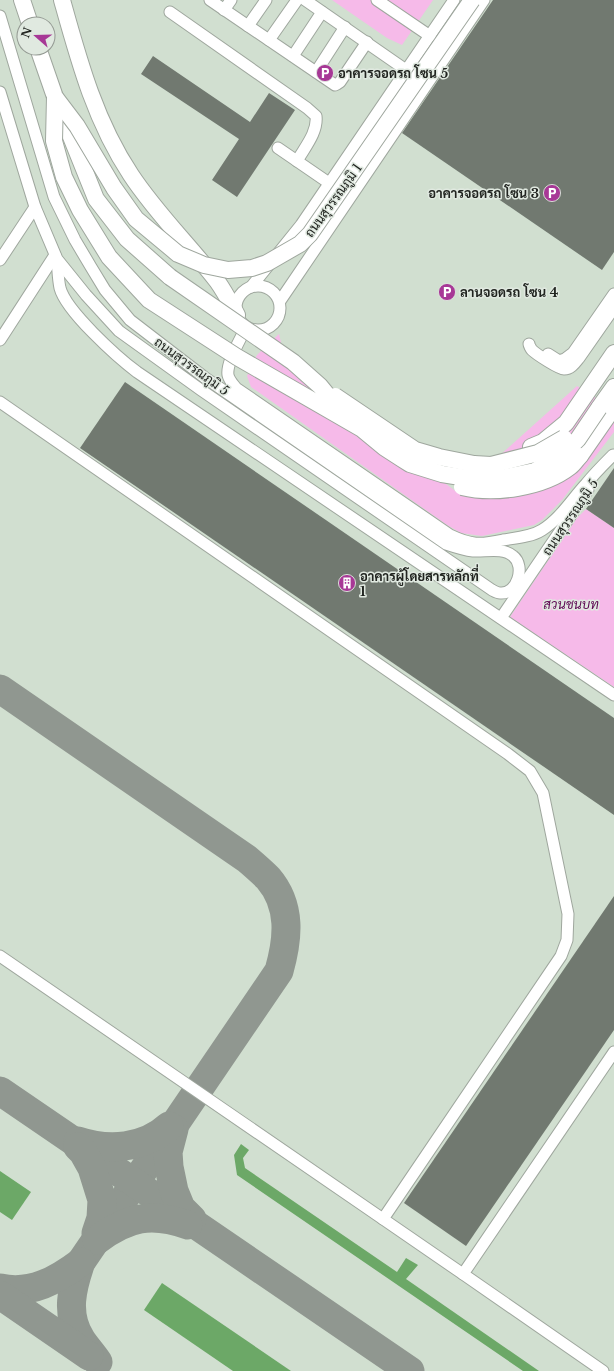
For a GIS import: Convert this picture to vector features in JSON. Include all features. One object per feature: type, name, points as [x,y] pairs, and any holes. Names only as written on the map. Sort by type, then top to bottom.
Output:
[{"type":"highway","points":[[22,0],[27,16]]},
{"type":"highway","points":[[62,0],[87,86],[108,136],[123,163],[148,198],[216,280],[242,321]]},
{"type":"highway","name":"ถนนสุวรรณภูมิ 1","points":[[55,97],[77,126],[114,188],[136,219],[178,254],[204,266],[228,270],[252,268],[267,263],[300,244],[310,234],[478,1]]},
{"type":"highway","name":"ถนนสุวรรณภูมิ 1","points":[[41,56],[55,97],[96,199],[127,239],[170,277],[293,362],[320,386],[415,450],[439,457],[474,464],[491,465],[538,453],[564,438],[574,427],[614,369]]},
{"type":"highway","name":"ถนนสุวรรณภูมิ 1","points":[[55,97],[54,140],[64,177],[80,210],[108,257],[149,300],[238,357],[362,429],[413,454],[441,462],[464,465],[500,459],[543,442],[566,423],[614,353]]},
{"type":"highway","name":"ถนนสุวรรณภูมิ 1","points":[[320,386],[358,432],[395,463],[412,472],[430,478],[464,488],[486,490],[507,490],[524,486],[552,478],[570,467],[580,456],[614,407]]},
{"type":"highway","name":"ถนนสุวรรณภูมิ 1","points":[[362,429],[402,459],[417,466],[442,474],[473,479],[506,477],[535,471],[562,455],[578,439],[614,387]]},
{"type":"street","points":[[210,0],[335,85],[338,84],[366,42]]},
{"type":"street","points":[[224,10],[231,0]]},
{"type":"street","points":[[248,26],[266,0]]},
{"type":"street","points":[[269,40],[297,0]]},
{"type":"street","points":[[305,0],[406,70]]},
{"type":"street","points":[[377,0],[430,36]]},
{"type":"street","name":"ถนนสุวรรณภูมิ 5","points":[[454,0],[330,183],[291,237],[251,287],[240,295],[236,308],[242,321],[229,365],[228,376],[236,388],[450,535],[467,543],[482,544],[532,534],[542,530],[562,513],[613,454]]},
{"type":"street","points":[[280,301],[412,105],[478,1]]},
{"type":"street","points":[[170,12],[316,116],[317,124],[314,133],[297,161]]},
{"type":"street","points":[[293,56],[322,12]]},
{"type":"street","name":"ถนนสุวรรณภูมิ 5","points":[[0,16],[54,197],[91,267],[106,290],[130,320],[204,377],[446,544],[473,551],[507,552],[514,556],[518,561],[520,569],[513,600]]},
{"type":"street","points":[[316,72],[345,27]]},
{"type":"street","points":[[392,91],[412,105]]},
{"type":"street","name":"ถนนสุวรรณภูมิ 5","points":[[0,92],[35,207],[56,257],[76,283],[119,331],[201,390],[492,590],[505,593],[516,584],[528,578]]},
{"type":"street","points":[[278,148],[330,183]]},
{"type":"street","points":[[352,149],[372,163]]},
{"type":"street","points":[[0,260],[35,207]]},
{"type":"street","points":[[291,237],[294,246],[298,250],[305,253],[312,253]]},
{"type":"street","points":[[0,340],[56,257]]},
{"type":"street","name":"ถนนสุวรรณภูมิ 5","points":[[56,257],[60,288],[70,305],[86,325],[123,362],[501,618],[613,454]]},
{"type":"street","points":[[242,321],[254,330],[269,328],[275,323],[281,309],[280,301],[271,290],[265,287],[251,287]]},
{"type":"street","points":[[614,294],[573,353],[565,359],[559,361],[535,345],[529,344],[532,349],[557,367],[563,369],[568,368],[575,364],[614,308]]},
{"type":"street","points":[[0,402],[508,754],[530,771],[543,793],[568,914],[567,940],[561,956],[383,1219]]},
{"type":"street","points":[[401,551],[412,535]]},
{"type":"street","points":[[501,618],[614,695]]},
{"type":"street","points":[[0,956],[602,1371]]},
{"type":"street","points":[[463,1274],[614,1052]]},
{"type":"shaded area","points":[[0,0],[614,0],[614,1371],[0,1371]]},
{"type":"shaded area","points":[[241,1144],[249,1150],[243,1158],[245,1168],[397,1272],[406,1258],[418,1265],[406,1279],[539,1371],[523,1371],[237,1175],[234,1155]]},
{"type":"shaded area","points":[[0,1171],[31,1192],[12,1220],[0,1212]]},
{"type":"shaded area","points":[[162,1283],[291,1371],[233,1371],[144,1310]]},
{"type":"green space","points":[[332,0],[433,0],[402,45],[387,38]]},
{"type":"green space","points":[[279,334],[286,364],[458,493],[577,386],[614,409],[614,432],[562,500],[542,520],[534,525],[482,536],[461,533],[447,525],[251,387],[247,376],[257,355]]},
{"type":"green space","name":"สวนชนบท","points":[[586,509],[614,528],[614,687],[510,617],[577,518]]},
{"type":"building","name":"อาคารจอดรถ โซน 3","points":[[493,0],[614,0],[614,252],[602,270],[402,133]]},
{"type":"building","points":[[153,56],[250,122],[269,93],[295,110],[237,197],[212,180],[239,139],[141,74]]},
{"type":"building","name":"อาคารผู้โดยสารหลักที่ 1","points":[[125,382],[614,718],[614,815],[80,448]]},
{"type":"building","points":[[614,468],[614,528],[586,509]]},
{"type":"building","points":[[614,896],[614,1030],[466,1246],[404,1203]]},
{"type":"taxiway","points":[[0,689],[247,859],[268,878],[276,889],[281,900],[286,923],[286,935],[279,971],[81,1262],[73,1291],[73,1320],[81,1339],[98,1362]]},
{"type":"taxiway","points":[[0,1091],[410,1371]]},
{"type":"taxiway","points":[[78,1141],[101,1146],[125,1146],[148,1139],[159,1134],[169,1126]]},
{"type":"taxiway","points":[[174,1129],[168,1152],[169,1167],[174,1191],[181,1208],[192,1219]]},
{"type":"taxiway","points":[[78,1147],[83,1152],[92,1168],[102,1200],[101,1218],[96,1233]]},
{"type":"taxiway","points":[[97,1240],[119,1226],[140,1219],[163,1219],[188,1225]]},
{"type":"taxiway","points":[[0,1288],[11,1290],[33,1288],[63,1275],[81,1262]]},
{"type":"taxiway","points":[[0,1295],[89,1356]]},
{"type":"place","name":"อาคารจอดรถ โซน 5","points":[[325,73]]},
{"type":"place","name":"อาคารจอดรถ โซน 3","points":[[552,193]]},
{"type":"place","name":"ลานจอดรถ โซน 4","points":[[447,292]]},
{"type":"place","name":"อาคารผู้โดยสารหลักที่ 1","points":[[347,583]]}]
